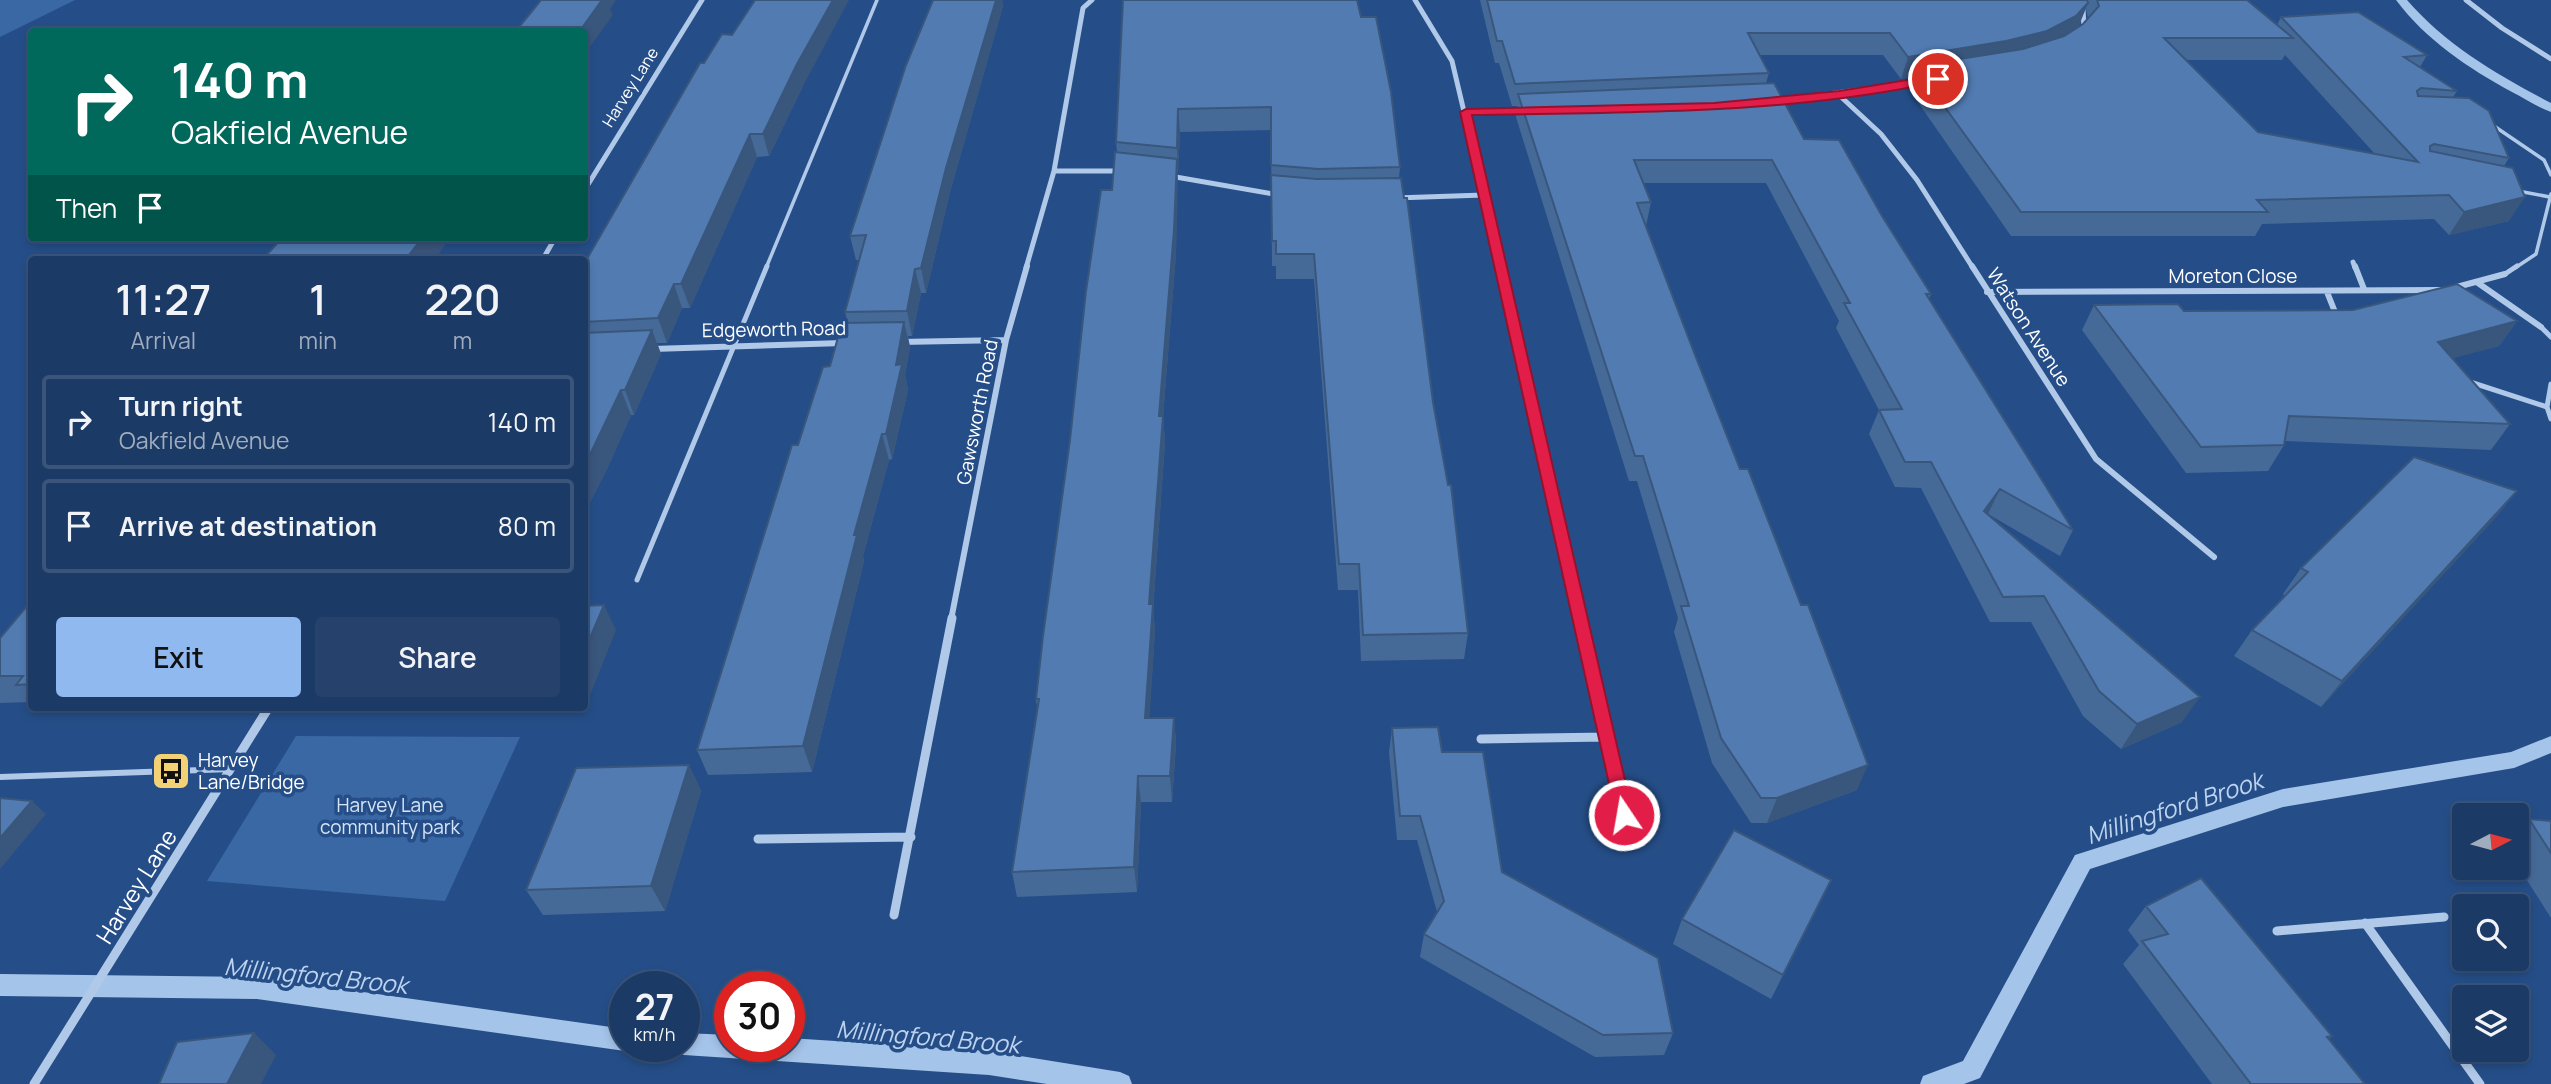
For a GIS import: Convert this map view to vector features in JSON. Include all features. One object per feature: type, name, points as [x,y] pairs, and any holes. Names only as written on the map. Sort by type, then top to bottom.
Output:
[{"type":"street","name":"Harvey Lane","points":[[588,185],[702,0]]},
{"type":"street","name":"Gawsworth Road","points":[[894,915],[1006,340],[1054,171],[1083,8],[1092,0]]},
{"type":"street","points":[[1415,0],[1452,61],[1466,112],[1624,815]]},
{"type":"street","points":[[2079,0],[2085,26],[2081,33]]},
{"type":"street","points":[[2466,0],[2502,28],[2551,59]]},
{"type":"street","points":[[1770,101],[1926,81]]},
{"type":"street","name":"Watson Avenue","points":[[1839,94],[1881,134],[1917,180],[2096,459],[2214,557]]},
{"type":"street","points":[[1466,112],[1535,111]]},
{"type":"street","points":[[1054,171],[1136,173]]},
{"type":"street","points":[[1160,175],[1283,195]]},
{"type":"street","points":[[1389,198],[1484,195]]},
{"type":"street","points":[[2353,262],[2364,289]]},
{"type":"street","name":"Moreton Close","points":[[1987,292],[2445,290],[2505,274]]},
{"type":"street","points":[[2478,283],[2541,327]]},
{"type":"street","points":[[2327,292],[2339,323]]},
{"type":"street","points":[[885,342],[1006,340]]},
{"type":"street","name":"Edgeworth Road","points":[[640,349],[858,343]]},
{"type":"street","name":"Harvey Lane","points":[[34,1084],[267,711]]},
{"type":"street","points":[[1481,739],[1607,737]]},
{"type":"street","points":[[758,839],[911,837]]},
{"type":"street","points":[[2277,931],[2444,917]]},
{"type":"street","points":[[2365,923],[2480,1084]]},
{"type":"lane","points":[[637,580],[877,0]]},
{"type":"lane","points":[[2483,119],[2544,160],[2551,175]]},
{"type":"lane","points":[[2505,274],[2536,254],[2551,195],[2511,189]]},
{"type":"lane","points":[[2541,327],[2551,337]]},
{"type":"lane","points":[[2468,382],[2547,407]]},
{"type":"lane","points":[[2551,384],[2547,407],[2551,419]]},
{"type":"lane","points":[[0,776],[231,769]]},
{"type":"green space","points":[[0,0],[75,0],[0,37]]},
{"type":"green space","name":"Harvey Lane community park","points":[[296,736],[520,737],[445,901],[207,881]]},
{"type":"building","points":[[541,0],[602,0],[582,28],[518,28]]},
{"type":"building","points":[[755,0],[833,0],[797,64],[763,134],[750,134],[681,284],[674,284],[658,318],[588,322],[588,257],[700,63],[704,63],[722,34],[732,35]]},
{"type":"building","points":[[933,0],[996,0],[946,168],[921,268],[915,269],[907,311],[845,312],[866,235],[850,236],[906,65]]},
{"type":"building","points":[[1123,0],[1357,0],[1361,17],[1376,17],[1391,92],[1400,167],[1318,169],[1271,165],[1271,107],[1178,109],[1177,148],[1116,142]]},
{"type":"building","points":[[1487,0],[2087,0],[2088,3],[2076,16],[2047,31],[2006,41],[1908,57],[1890,33],[1748,33],[1769,73],[1515,84],[1502,41],[1497,41]]},
{"type":"building","points":[[2097,0],[2247,0],[2293,38],[2164,38],[2258,132],[2418,162],[2281,17],[2358,12],[2427,55],[2404,57],[2457,91],[2421,88],[2417,91],[2418,96],[2469,98],[2489,111],[2509,158],[2434,144],[2430,146],[2430,151],[2513,168],[2525,197],[2464,212],[2449,195],[2257,200],[2268,212],[2021,212],[1915,66],[2023,49],[2064,36],[2083,24],[2099,6]]},
{"type":"building","points":[[1774,83],[1804,139],[1839,140],[1931,294],[1926,294],[2073,530],[2000,489],[1984,511],[2200,697],[2137,724],[2099,691],[2044,596],[2003,597],[1931,462],[1905,462],[1879,410],[1902,409],[1844,303],[1850,303],[1772,160],[1634,160],[1651,202],[1637,203],[1695,355],[1740,469],[1748,469],[1801,605],[1808,605],[1868,765],[1777,798],[1761,798],[1721,738],[1681,606],[1689,606],[1643,456],[1635,456],[1518,94]]},
{"type":"building","points":[[1115,152],[1177,159],[1159,416],[1163,416],[1149,604],[1153,604],[1145,718],[1174,718],[1170,776],[1138,776],[1134,867],[1012,872],[1039,699],[1036,699],[1043,636],[1070,440],[1086,291],[1101,190],[1112,190]]},
{"type":"building","points":[[1271,175],[1317,179],[1401,178],[1404,198],[1407,198],[1433,402],[1448,485],[1451,485],[1468,633],[1363,635],[1359,564],[1339,564],[1314,254],[1276,254],[1276,241],[1272,241]]},
{"type":"building","points":[[278,242],[419,242],[408,256],[266,256]]},
{"type":"building","points":[[2457,284],[2517,321],[2438,342],[2510,424],[2289,416],[2284,445],[2201,447],[2094,305],[2178,304],[2184,311],[2353,310]]},
{"type":"building","points":[[904,322],[896,365],[902,364],[886,434],[882,434],[854,535],[857,535],[803,746],[697,750],[792,445],[798,445],[823,367],[830,366],[842,323]]},
{"type":"building","points":[[652,330],[625,390],[621,390],[588,459],[588,333]]},
{"type":"building","points":[[2414,457],[2517,491],[2342,681],[2252,630],[2308,572],[2301,568]]},
{"type":"building","points":[[28,605],[28,684],[16,685],[23,676],[0,676],[0,638]]},
{"type":"building","points":[[604,605],[588,643],[588,606]]},
{"type":"building","points":[[1438,727],[1442,752],[1483,752],[1502,872],[1658,958],[1673,1033],[1603,1035],[1424,934],[1444,901],[1420,816],[1400,816],[1392,728]]},
{"type":"building","points":[[689,765],[651,886],[526,890],[576,768]]},
{"type":"building","points":[[0,798],[32,801],[0,838]]},
{"type":"building","points":[[2529,819],[2551,821],[2551,853]]},
{"type":"building","points":[[1734,830],[1831,880],[1783,975],[1682,919]]},
{"type":"building","points":[[2201,878],[2332,1036],[2327,1037],[2365,1084],[2251,1084],[2142,941],[2168,934],[2146,906]]},
{"type":"building","points":[[254,1033],[227,1084],[159,1084],[177,1042]]},
{"type":"waterway","name":"Millingford Brook","points":[[2401,0],[2451,49],[2489,74],[2551,108]]},
{"type":"waterway","name":"Millingford Brook","points":[[1932,1084],[1971,1070],[2083,862],[2283,798],[2514,760],[2551,744]]},
{"type":"waterway","name":"Millingford Brook","points":[[0,985],[257,988],[609,1038]]},
{"type":"waterway","name":"Millingford Brook","points":[[700,1045],[714,1045]]},
{"type":"waterway","name":"Millingford Brook","points":[[805,1051],[989,1063],[1120,1084]]},
{"type":"place","name":"Harvey Lane/Bridge","points":[[171,771]]},
{"type":"route","points":[[1624,815],[1466,112],[1714,107],[1839,94],[1938,79]]}]
